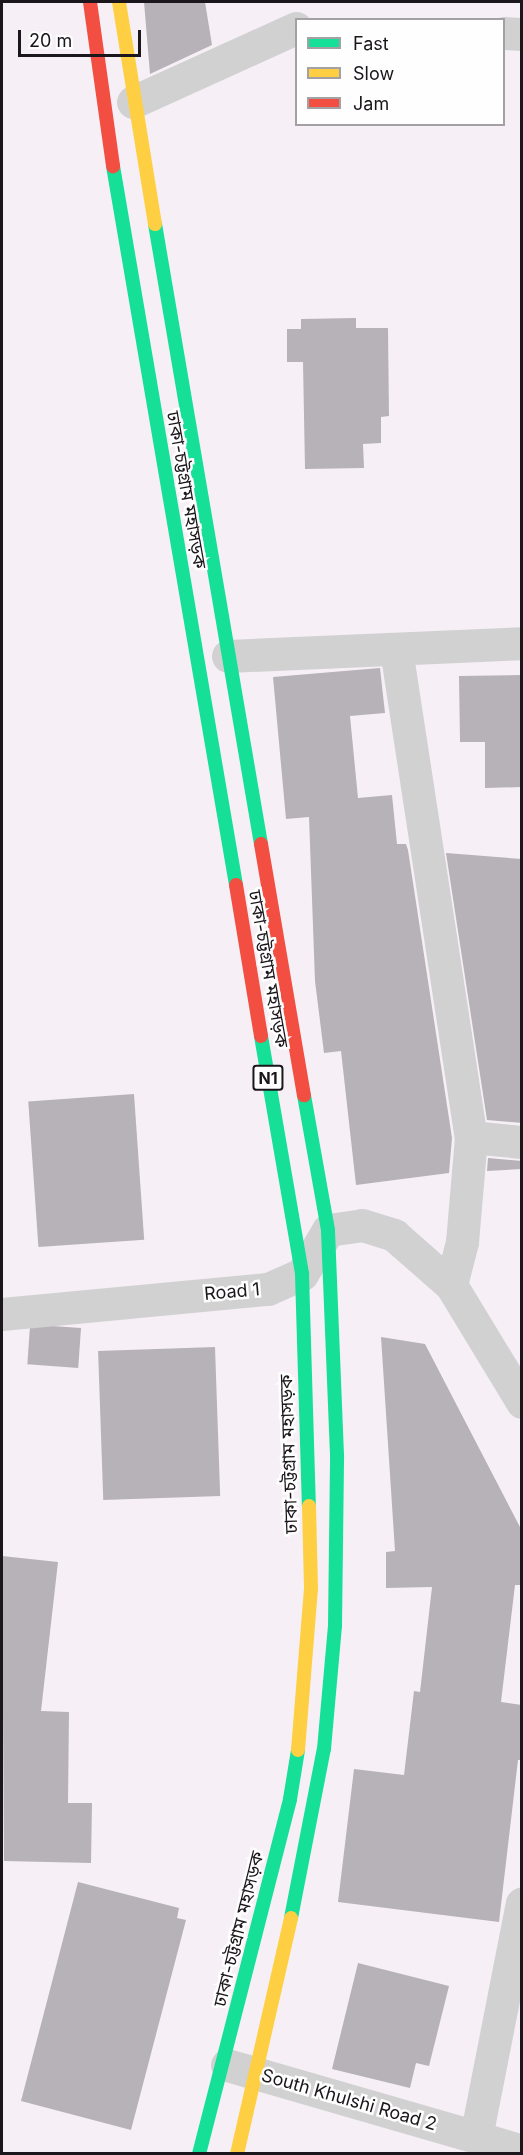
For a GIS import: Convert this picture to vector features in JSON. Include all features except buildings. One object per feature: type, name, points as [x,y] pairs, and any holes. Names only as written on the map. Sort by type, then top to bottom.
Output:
[{"type":"highway","name":"ঢাকা-চট্টগ্রাম মহাসড়ক","points":[[90,2],[106,129],[302,1274],[311,1588],[298,1748],[290,1799],[198,2154]]},
{"type":"highway","name":"ঢাকা-চট্টগ্রাম মহাসড়ক","points":[[119,2],[133,102],[328,1230],[337,1455],[335,1626],[324,1749],[307,1845],[237,2154]]},
{"type":"street","points":[[133,102],[295,29]]},
{"type":"street","points":[[505,33],[522,34]]},
{"type":"street","points":[[228,656],[522,643]]},
{"type":"street","points":[[396,649],[471,1137],[462,1242],[451,1285]]},
{"type":"street","points":[[471,1137],[522,1142]]},
{"type":"street","points":[[302,1274],[328,1230],[362,1225],[394,1235],[451,1285],[522,1402]]},
{"type":"street","name":"Road 1","points":[[2,1314],[268,1289],[302,1274]]},
{"type":"street","points":[[476,2137],[517,1954],[522,1903]]},
{"type":"street","name":"South Khulshi Road 2","points":[[223,2063],[522,2151]]},
{"type":"traffic: fast","points":[[113,166],[236,885]]},
{"type":"traffic: fast","points":[[155,224],[261,844]]},
{"type":"traffic: fast","points":[[261,1036],[302,1274],[309,1506]]},
{"type":"traffic: fast","points":[[291,1918],[324,1749],[335,1626],[337,1455],[328,1230],[304,1095]]},
{"type":"traffic: fast","points":[[199,2154],[290,1799],[298,1750]]},
{"type":"traffic: slow","points":[[119,2],[155,224]]},
{"type":"traffic: slow","points":[[298,1750],[311,1588],[309,1506]]},
{"type":"traffic: slow","points":[[237,2154],[291,1918]]},
{"type":"traffic: jam","points":[[90,2],[113,166]]},
{"type":"traffic: jam","points":[[261,844],[304,1095]]},
{"type":"traffic: jam","points":[[236,885],[261,1036]]}]
